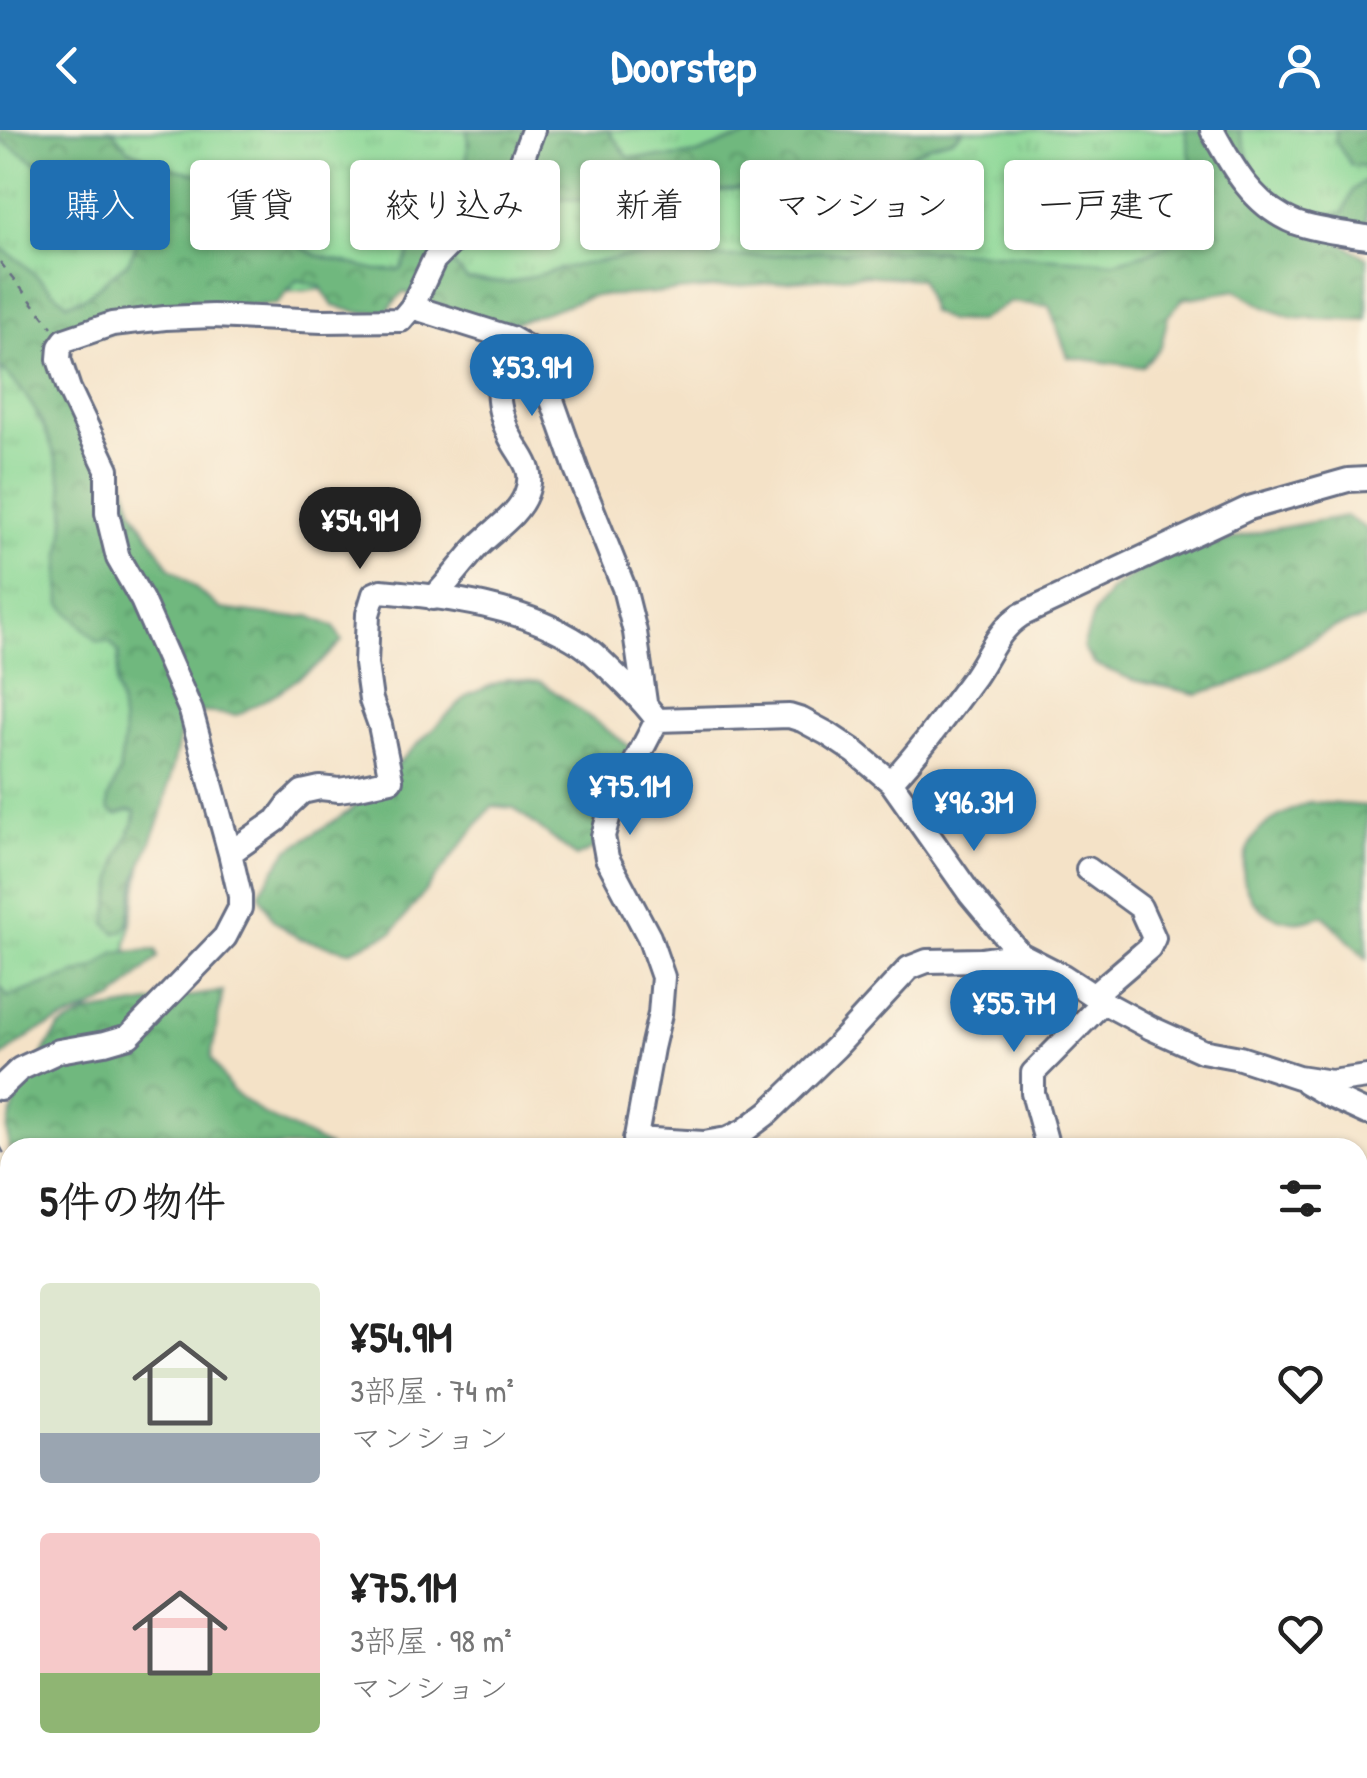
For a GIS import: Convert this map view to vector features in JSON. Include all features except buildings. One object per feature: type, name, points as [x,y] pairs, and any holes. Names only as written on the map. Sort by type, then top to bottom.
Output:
[{"type":"street","points":[[0,1088],[20,1069],[59,1051],[116,1040],[136,1030],[231,929],[240,908],[230,854],[190,711],[142,600],[118,558],[107,513],[107,469],[69,389],[59,359],[60,347],[64,340],[112,324],[164,318],[401,320],[412,307],[434,260],[495,200],[513,176],[533,130]]},
{"type":"street","points":[[1212,130],[1245,186],[1268,206],[1292,222],[1367,236]]},
{"type":"street","points":[[412,307],[511,338],[530,349],[540,366],[624,588],[651,711],[603,836],[607,858],[650,936],[662,977],[660,1014],[636,1138]]},
{"type":"street","points":[[434,598],[513,514],[526,494],[526,462],[502,416],[499,392],[503,378],[530,349]]},
{"type":"street","points":[[891,782],[977,673],[994,640],[1021,615],[1249,508],[1348,480],[1367,479]]},
{"type":"street","points":[[230,854],[277,820],[302,792],[391,780],[366,664],[374,594],[381,591],[462,601],[552,628],[591,651],[651,711],[788,716],[828,734],[891,782],[970,894],[1020,954],[1151,1028],[1202,1051],[1240,1058],[1298,1077],[1331,1082],[1367,1077]]},
{"type":"street","points":[[1045,1138],[1033,1093],[1034,1073],[1154,938],[1140,908],[1088,869]]},
{"type":"street","points":[[729,1138],[770,1112],[909,968],[927,962],[1020,954]]},
{"type":"street","points":[[1298,1077],[1367,1113]]},
{"type":"path","points":[[0,262],[62,338]]},
{"type":"green space","points":[[0,130],[1367,130],[1367,219],[1285,208],[1214,214],[1214,160],[1004,160],[1004,250],[1167,250],[1110,274],[984,257],[522,284],[429,282],[55,308],[171,704],[123,967],[0,1032]]},
{"type":"green space","points":[[0,130],[112,130],[128,149],[154,160],[32,160],[0,139]]},
{"type":"green space","points":[[467,130],[608,130],[628,157],[674,157],[697,154],[774,130],[964,130],[952,139],[900,160],[740,160],[740,188],[720,191],[720,160],[580,160],[580,201],[560,198],[560,160],[466,160]]},
{"type":"green space","points":[[1185,130],[1239,130],[1260,188],[1308,218],[1344,212],[1353,190],[1367,182],[1367,223],[1327,223],[1327,234],[1367,258],[1367,321],[1293,318],[1264,307],[1237,290],[1183,299],[1168,316],[1161,347],[1142,367],[1068,357],[1049,306],[1010,302],[978,321],[948,321],[931,312],[920,279],[862,275],[592,296],[496,326],[403,292],[387,311],[362,313],[333,306],[320,286],[297,280],[277,304],[220,308],[57,345],[89,434],[116,458],[133,510],[170,568],[221,609],[283,617],[310,616],[334,627],[342,641],[320,663],[279,692],[237,715],[200,712],[183,723],[161,817],[137,876],[128,925],[116,933],[106,924],[118,858],[135,811],[116,815],[109,810],[108,799],[119,774],[124,736],[116,687],[119,653],[110,642],[97,641],[61,604],[65,512],[62,486],[52,448],[36,412],[0,368],[0,247],[67,303],[84,298],[128,262],[134,250],[170,250],[170,167],[190,172],[190,250],[307,250],[377,270],[401,270],[407,250],[457,250],[452,263],[467,279],[508,283],[623,257],[938,250],[1115,262],[1156,250],[1214,250],[1214,160],[1191,160]]},
{"type":"green space","points":[[1336,130],[1367,130],[1367,166],[1351,165],[1336,142]]},
{"type":"green space","points":[[1345,516],[1367,529],[1367,618],[1332,628],[1244,680],[1197,694],[1133,680],[1094,664],[1083,648],[1093,615],[1111,590],[1159,557]]},
{"type":"green space","points":[[507,679],[541,682],[651,762],[637,796],[603,844],[576,857],[514,808],[492,806],[393,932],[349,951],[298,938],[273,920],[259,893],[287,851],[348,812],[468,695]]},
{"type":"green space","points":[[1310,802],[1367,806],[1367,959],[1323,915],[1300,921],[1277,918],[1265,912],[1248,893],[1243,868],[1252,840],[1270,822]]},
{"type":"green space","points":[[156,950],[158,957],[114,999],[35,1032],[0,1058],[0,986],[8,997],[97,967],[115,952]]},
{"type":"green space","points":[[223,991],[211,1058],[231,1090],[263,1114],[312,1138],[8,1138],[17,1095],[59,1028],[87,1013]]}]
